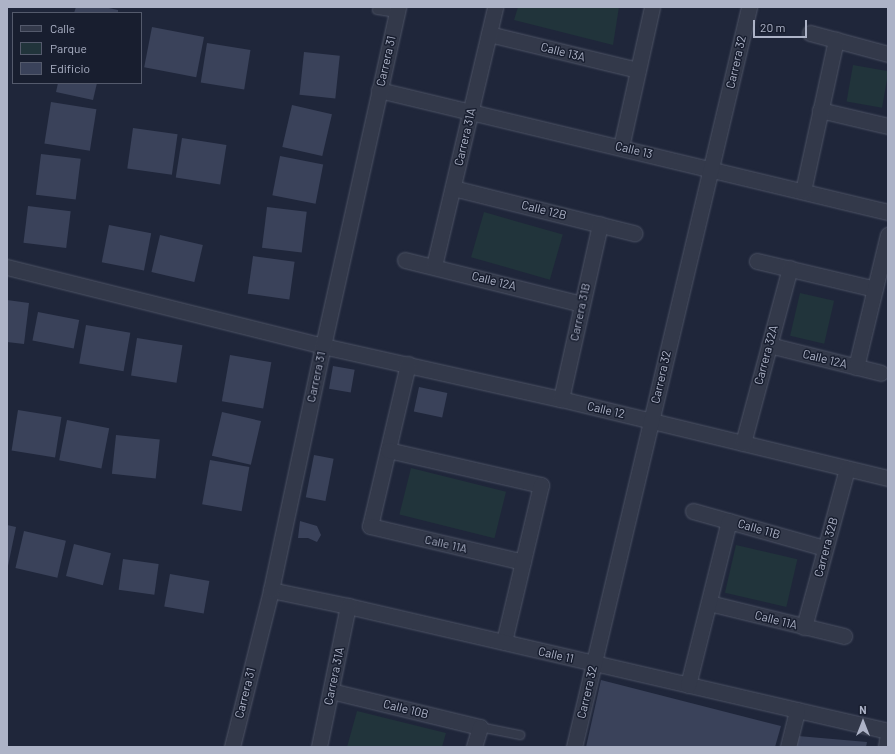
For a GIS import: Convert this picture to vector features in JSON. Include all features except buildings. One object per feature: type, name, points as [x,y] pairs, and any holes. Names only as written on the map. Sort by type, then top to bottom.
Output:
[{"type":"street","name":"Carrera 31A","points":[[434,266],[495,7]]},
{"type":"street","points":[[621,147],[652,7]]},
{"type":"street","name":"Carrera 32","points":[[574,747],[749,7]]},
{"type":"street","name":"Carrera 31","points":[[232,747],[271,590],[397,10]]},
{"type":"street","name":"Calle 13A","points":[[489,34],[638,70]]},
{"type":"street","points":[[810,34],[888,54]]},
{"type":"street","points":[[803,191],[836,40]]},
{"type":"street","name":"Calle 13","points":[[379,90],[710,168],[888,212]]},
{"type":"street","points":[[820,110],[888,126]]},
{"type":"street","name":"Calle 12B","points":[[453,188],[634,233]]},
{"type":"street","name":"Carrera 31B","points":[[561,399],[600,224]]},
{"type":"street","points":[[856,367],[888,235]]},
{"type":"street","name":"Calle 12A","points":[[405,260],[582,304]]},
{"type":"street","points":[[756,261],[875,289]]},
{"type":"street","name":"Calle 12","points":[[7,267],[323,346],[561,399],[888,478]]},
{"type":"street","name":"Carrera 32A","points":[[743,443],[768,345],[790,268]]},
{"type":"street","name":"Calle 12A","points":[[768,345],[881,374]]},
{"type":"street","points":[[408,364],[388,450],[541,485],[504,642]]},
{"type":"street","name":"Calle 11A","points":[[388,450],[370,526],[523,562]]},
{"type":"street","name":"Carrera 32B","points":[[804,627],[847,468]]},
{"type":"street","name":"Calle 11B","points":[[693,511],[825,548]]},
{"type":"street","points":[[688,685],[729,521]]},
{"type":"street","name":"Calle 11","points":[[271,590],[348,606],[888,731]]},
{"type":"street","name":"Calle 11A","points":[[709,603],[844,636]]},
{"type":"street","name":"Carrera 31A","points":[[319,747],[348,606]]},
{"type":"street","name":"Calle 10B","points":[[331,690],[480,727]]},
{"type":"street","points":[[788,747],[797,710]]},
{"type":"street","points":[[474,747],[480,727]]},
{"type":"street","points":[[886,747],[888,735]]},
{"type":"lane","points":[[377,10],[397,10]]},
{"type":"lane","points":[[480,727],[520,735]]},
{"type":"green space","points":[[518,7],[619,7],[613,45],[514,20]]},
{"type":"green space","points":[[853,65],[888,71],[882,108],[847,101]]},
{"type":"green space","points":[[484,212],[563,235],[550,280],[471,257]]},
{"type":"green space","points":[[800,293],[834,301],[824,344],[790,336]]},
{"type":"green space","points":[[411,468],[506,492],[494,538],[399,515]]},
{"type":"green space","points":[[736,545],[797,559],[786,607],[725,593]]},
{"type":"green space","points":[[357,711],[446,733],[442,747],[347,747]]}]
